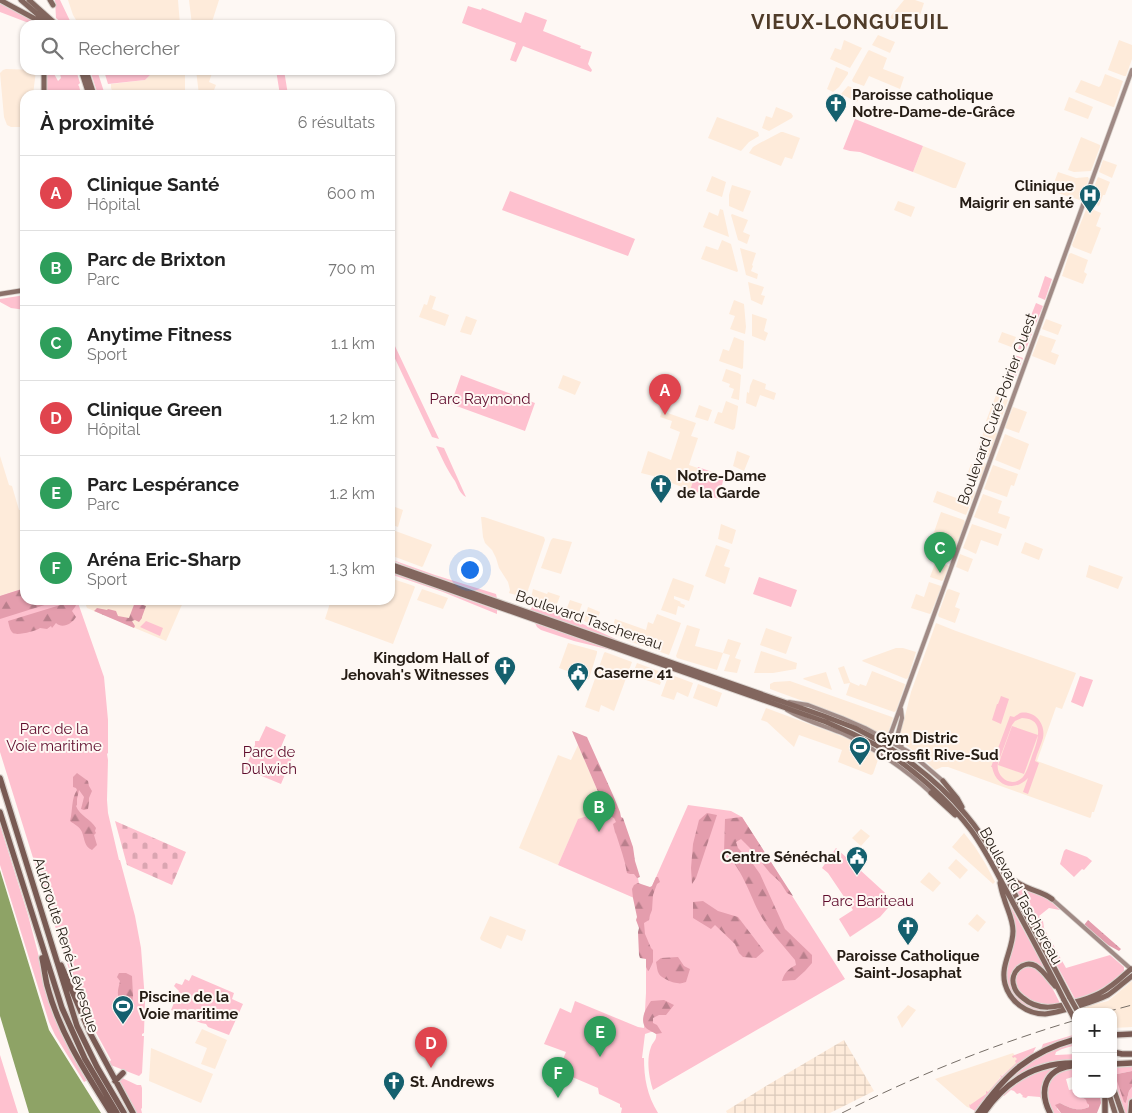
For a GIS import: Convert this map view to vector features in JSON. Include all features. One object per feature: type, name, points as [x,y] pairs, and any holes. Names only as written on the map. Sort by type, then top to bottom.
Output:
[{"type":"highway","points":[[0,0],[39,20]]},
{"type":"highway","points":[[21,0],[48,20]]},
{"type":"highway","points":[[29,0],[49,20]]},
{"type":"highway","points":[[44,75],[44,90]]},
{"type":"highway","points":[[83,75],[88,90]]},
{"type":"highway","points":[[87,75],[89,90]]},
{"type":"highway","name":"Boulevard Taschereau","points":[[395,566],[490,602]]},
{"type":"highway","name":"Boulevard Taschereau","points":[[395,571],[779,703],[841,722],[897,753],[934,782],[966,814],[987,843],[1004,873],[1072,1012]]},
{"type":"highway","name":"Boulevard Taschereau","points":[[897,753],[948,803],[965,823],[998,875],[1061,993],[1075,1008]]},
{"type":"highway","name":"Autoroute René-Lévesque","points":[[0,778],[77,1026],[94,1068],[117,1113]]},
{"type":"highway","points":[[943,781],[957,798],[966,814]]},
{"type":"highway","points":[[931,793],[965,823]]},
{"type":"highway","name":"Autoroute René-Lévesque","points":[[0,812],[60,1002],[75,1039],[94,1068]]},
{"type":"highway","points":[[1004,873],[1022,885],[1042,892],[1052,899]]},
{"type":"highway","points":[[998,875],[1013,928],[1012,940],[1004,966],[1004,979],[1009,993],[1018,1004],[1026,1010],[1034,1012],[1045,1014],[1055,1012],[1101,998],[1115,990],[1132,976]]},
{"type":"highway","points":[[36,929],[47,985],[58,1016],[78,1060],[111,1113]]},
{"type":"highway","points":[[52,945],[90,1033],[133,1113]]},
{"type":"highway","points":[[1061,993],[1034,965],[1028,964],[1018,968],[1014,975],[1014,986],[1021,996],[1032,1004],[1047,1008],[1061,1006],[1098,994],[1132,969]]},
{"type":"highway","points":[[1117,1035],[1132,1034]]},
{"type":"highway","points":[[978,1113],[997,1088],[1021,1065],[1044,1051],[1072,1040]]},
{"type":"highway","points":[[1117,1053],[1132,1054]]},
{"type":"highway","points":[[1117,1064],[1132,1063]]},
{"type":"highway","points":[[984,1113],[1000,1093],[1026,1074],[1052,1065],[1072,1064]]},
{"type":"highway","points":[[1050,1113],[1044,1096],[1044,1087],[1052,1074],[1072,1065]]},
{"type":"highway","points":[[116,1081],[123,1073]]},
{"type":"highway","name":"Autoroute René-Lévesque","points":[[98,1076],[124,1113]]},
{"type":"highway","points":[[1105,1113],[1107,1098]]},
{"type":"highway","points":[[1109,1098],[1115,1113]]},
{"type":"highway","points":[[1117,1098],[1122,1113]]},
{"type":"highway","points":[[1131,1113],[1132,1102]]},
{"type":"main road","name":"Boulevard Curé-Poirier Ouest","points":[[883,756],[1132,70]]},
{"type":"main road","points":[[0,294],[20,291]]},
{"type":"main road","name":"Boulevard Taschereau","points":[[779,703],[801,718],[840,733],[877,743],[889,741],[913,777],[931,793]]},
{"type":"main road","points":[[897,753],[898,733],[902,718],[901,708]]},
{"type":"main road","name":"Boulevard Taschereau","points":[[877,743],[883,756],[897,753],[918,759],[943,781]]},
{"type":"main road","points":[[1052,899],[1132,969]]},
{"type":"shaded area","points":[[68,0],[178,0],[180,20],[76,20]]},
{"type":"shaded area","points":[[189,0],[219,0],[213,20],[191,20]]},
{"type":"shaded area","points":[[904,0],[915,0],[924,3],[920,15],[910,12],[905,24],[890,18]]},
{"type":"shaded area","points":[[864,15],[878,21],[873,30],[860,25]]},
{"type":"shaded area","points":[[878,35],[895,42],[890,53],[872,45]]},
{"type":"shaded area","points":[[844,40],[862,48],[850,68],[830,59],[835,48],[841,50]]},
{"type":"shaded area","points":[[1119,40],[1132,45],[1132,59],[1126,76],[1108,70]]},
{"type":"shaded area","points":[[869,50],[887,58],[883,69],[904,77],[900,89],[869,76],[864,86],[853,82],[852,80]]},
{"type":"shaded area","points":[[836,67],[848,72],[848,74],[833,92],[827,89]]},
{"type":"shaded area","points":[[20,69],[20,75],[35,75],[34,90],[20,90],[20,127],[7,125],[4,117],[0,73],[3,70]]},
{"type":"shaded area","points":[[1105,74],[1123,81],[1114,107],[1075,92],[1081,80],[1099,87]]},
{"type":"shaded area","points":[[150,75],[185,75],[185,90],[112,90],[111,88],[111,84],[145,80]]},
{"type":"shaded area","points":[[197,75],[211,75],[209,82],[216,85],[214,90],[198,90]]},
{"type":"shaded area","points":[[848,86],[862,91],[857,102],[841,94]]},
{"type":"shaded area","points":[[1069,97],[1093,107],[1088,119],[1064,110]]},
{"type":"shaded area","points":[[776,107],[791,113],[792,118],[769,131],[762,128],[766,116],[772,118]]},
{"type":"shaded area","points":[[717,117],[758,132],[759,136],[749,142],[741,151],[708,138]]},
{"type":"shaded area","points":[[781,132],[800,138],[792,159],[785,157],[781,166],[749,153],[753,147]]},
{"type":"shaded area","points":[[1081,137],[1100,145],[1100,147],[1091,171],[1074,172],[1068,170]]},
{"type":"shaded area","points":[[923,146],[966,163],[956,188],[913,172]]},
{"type":"shaded area","points":[[1103,160],[1117,165],[1112,178],[1099,172]]},
{"type":"shaded area","points":[[1058,172],[1076,178],[1088,177],[1089,179],[1080,200],[1051,191]]},
{"type":"shaded area","points":[[712,176],[726,182],[722,197],[706,191]]},
{"type":"shaded area","points":[[1098,177],[1110,182],[1099,206],[1088,201]]},
{"type":"shaded area","points":[[732,185],[751,191],[743,212],[729,206],[729,195]]},
{"type":"shaded area","points":[[898,201],[915,207],[911,217],[894,210]]},
{"type":"shaded area","points":[[1087,207],[1101,213],[1096,226],[1101,228],[1091,254],[1072,245]]},
{"type":"shaded area","points":[[720,209],[723,210],[729,237],[703,227],[709,212],[718,216]]},
{"type":"shaded area","points":[[732,214],[748,220],[743,232],[750,235],[747,244],[738,240]]},
{"type":"shaded area","points":[[722,240],[731,244],[737,272],[701,259],[706,246],[718,250]]},
{"type":"shaded area","points":[[740,248],[756,253],[751,271],[758,274],[757,279],[746,275]]},
{"type":"shaded area","points":[[1071,253],[1088,260],[1084,272],[1087,274],[1083,284],[1062,276]]},
{"type":"shaded area","points":[[748,282],[764,287],[761,295],[765,296],[762,305],[751,300]]},
{"type":"shaded area","points":[[430,295],[436,297],[432,309],[449,315],[445,326],[419,317],[424,304],[427,305]]},
{"type":"shaded area","points":[[734,300],[744,304],[745,334],[730,329],[735,316],[729,314]]},
{"type":"shaded area","points":[[752,314],[767,319],[764,331],[768,333],[765,341],[752,336]]},
{"type":"shaded area","points":[[466,316],[477,320],[471,335],[460,332]]},
{"type":"shaded area","points":[[1046,319],[1062,325],[1058,335],[1042,329]]},
{"type":"shaded area","points":[[1002,332],[1016,337],[1012,347],[998,342]]},
{"type":"shaded area","points":[[1040,335],[1056,340],[1051,352],[1059,355],[1055,365],[1032,356]]},
{"type":"shaded area","points":[[734,337],[744,341],[742,369],[719,361],[723,349],[729,351]]},
{"type":"shaded area","points":[[726,369],[741,375],[739,400],[731,398],[734,389],[729,387],[730,384],[722,381]]},
{"type":"shaded area","points":[[563,375],[581,382],[575,395],[558,388]]},
{"type":"shaded area","points":[[753,379],[766,384],[765,389],[776,393],[774,400],[760,395],[756,407],[746,403],[747,392],[749,393]]},
{"type":"shaded area","points":[[996,395],[1008,400],[999,425],[986,421]]},
{"type":"shaded area","points":[[726,401],[738,406],[735,428],[733,430],[714,423],[718,412],[722,413]]},
{"type":"shaded area","points":[[699,405],[712,410],[708,421],[695,417]]},
{"type":"shaded area","points":[[1013,407],[1027,412],[1019,433],[1005,428]]},
{"type":"shaded area","points":[[662,411],[696,423],[691,436],[698,438],[689,465],[698,468],[690,490],[641,473],[648,451],[671,460],[680,432],[670,428],[672,421],[660,417]]},
{"type":"shaded area","points":[[985,428],[997,434],[988,457],[976,453]]},
{"type":"shaded area","points":[[1005,434],[1029,444],[1020,470],[995,460]]},
{"type":"shaded area","points":[[737,451],[750,456],[744,471],[733,466]]},
{"type":"shaded area","points":[[0,456],[9,485],[12,486],[20,510],[20,590],[0,596]]},
{"type":"shaded area","points":[[978,460],[986,464],[980,480],[967,475],[971,464],[976,466]]},
{"type":"shaded area","points":[[993,465],[1018,474],[1014,486],[1011,485],[1007,497],[984,489]]},
{"type":"shaded area","points":[[967,488],[975,491],[975,493],[966,515],[933,502],[937,491],[962,500]]},
{"type":"shaded area","points":[[983,494],[1002,501],[998,513],[1010,517],[1006,529],[974,517]]},
{"type":"shaded area","points":[[395,507],[403,510],[398,527],[395,526]]},
{"type":"shaded area","points":[[941,512],[965,522],[956,546],[948,544],[951,536],[945,534],[942,542],[932,538]]},
{"type":"shaded area","points":[[481,517],[544,537],[545,540],[526,596],[523,597],[509,593],[508,582],[499,568],[492,550],[485,543]]},
{"type":"shaded area","points":[[721,524],[736,530],[732,544],[718,539]]},
{"type":"shaded area","points":[[972,524],[1002,534],[998,546],[981,540],[976,554],[963,548]]},
{"type":"shaded area","points":[[395,531],[432,545],[422,567],[395,557]]},
{"type":"shaded area","points":[[553,538],[572,542],[561,574],[541,568]]},
{"type":"shaded area","points":[[1025,542],[1043,549],[1039,560],[1021,553]]},
{"type":"shaded area","points":[[716,545],[730,550],[724,566],[730,568],[725,584],[705,576]]},
{"type":"shaded area","points":[[960,554],[973,559],[968,572],[956,567]]},
{"type":"shaded area","points":[[936,561],[949,566],[942,581],[930,577]]},
{"type":"shaded area","points":[[1089,565],[1123,577],[1118,589],[1086,577]]},
{"type":"shaded area","points":[[673,578],[694,586],[689,601],[674,596],[674,599],[685,605],[684,608],[678,606],[676,615],[661,610]]},
{"type":"shaded area","points":[[395,580],[415,587],[393,644],[325,619],[329,605],[395,605]]},
{"type":"shaded area","points":[[929,582],[941,586],[930,614],[911,608],[916,594],[924,597]]},
{"type":"shaded area","points":[[422,589],[448,598],[443,609],[417,600]]},
{"type":"shaded area","points":[[533,589],[560,596],[555,609],[532,600]]},
{"type":"shaded area","points":[[949,589],[960,593],[955,607],[960,609],[955,623],[938,615]]},
{"type":"shaded area","points":[[570,600],[582,604],[577,618],[565,613]]},
{"type":"shaded area","points":[[86,605],[182,605],[166,641],[87,608]]},
{"type":"shaded area","points":[[588,607],[600,612],[595,626],[584,621]]},
{"type":"shaded area","points":[[657,614],[681,623],[669,655],[626,640],[611,632],[615,619],[646,630],[648,622],[653,624]]},
{"type":"shaded area","points":[[936,623],[1076,673],[1062,709],[1056,707],[1037,761],[1103,785],[1094,812],[1092,812],[1090,818],[948,767],[935,770],[903,743],[900,732],[911,692]]},
{"type":"shaded area","points":[[687,625],[700,629],[695,646],[723,653],[717,670],[677,658],[676,656]]},
{"type":"shaded area","points":[[766,628],[792,637],[786,654],[760,645]]},
{"type":"shaded area","points":[[728,639],[741,643],[735,658],[741,660],[737,673],[724,671],[730,655],[723,653]]},
{"type":"shaded area","points":[[568,643],[597,651],[589,679],[559,668]]},
{"type":"shaded area","points":[[896,648],[916,652],[908,678],[906,679],[862,661],[863,660]]},
{"type":"shaded area","points":[[761,651],[797,663],[796,669],[773,673],[754,673]]},
{"type":"shaded area","points":[[605,652],[632,662],[614,711],[601,705],[599,712],[585,707]]},
{"type":"shaded area","points":[[637,663],[664,673],[660,685],[632,675]]},
{"type":"shaded area","points":[[844,666],[850,682],[859,686],[860,684],[866,686],[872,671],[905,684],[896,711],[894,712],[846,695],[850,683],[844,684],[838,668]]},
{"type":"shaded area","points":[[826,672],[832,690],[803,679],[804,678]]},
{"type":"shaded area","points":[[669,674],[693,683],[688,697],[677,692],[674,700],[661,696]]},
{"type":"shaded area","points":[[790,681],[892,717],[888,733],[882,735],[841,715],[770,689],[770,684],[774,682]]},
{"type":"shaded area","points":[[698,684],[722,693],[717,707],[693,698]]},
{"type":"shaded area","points":[[766,708],[853,741],[879,755],[873,774],[871,775],[838,762],[842,750],[799,735],[794,747],[767,722],[761,720]]},
{"type":"shaded area","points":[[578,745],[606,810],[578,820],[558,865],[519,848],[558,755],[571,760]]},
{"type":"shaded area","points":[[861,829],[870,836],[861,846],[852,838]]},
{"type":"shaded area","points":[[964,833],[985,863],[995,882],[993,884],[952,847]]},
{"type":"shaded area","points":[[956,859],[968,870],[960,879],[948,868]]},
{"type":"shaded area","points":[[0,870],[49,1030],[101,1113],[29,1113],[0,1016]]},
{"type":"shaded area","points":[[929,872],[941,883],[933,892],[920,882]]},
{"type":"shaded area","points":[[977,914],[986,922],[978,932],[968,924]]},
{"type":"shaded area","points":[[490,916],[526,930],[522,941],[507,935],[501,949],[481,940],[480,938]]},
{"type":"shaded area","points":[[1132,981],[1132,1027],[1117,1028],[1117,1008],[1080,1008],[1108,1001]]},
{"type":"shaded area","points":[[908,1005],[916,1010],[902,1028],[897,1017]]},
{"type":"shaded area","points":[[202,1029],[227,1040],[215,1069],[201,1064],[207,1048],[195,1043]]},
{"type":"shaded area","points":[[844,1040],[874,1091],[830,1113],[727,1113],[726,1111],[766,1086]]},
{"type":"shaded area","points":[[151,1048],[213,1074],[201,1103],[149,1081]]},
{"type":"shaded area","points":[[1013,1053],[1020,1061],[1001,1076],[976,1110],[967,1107],[935,1079]]},
{"type":"green space","points":[[55,0],[60,0],[70,20],[58,20],[56,18]]},
{"type":"green space","points":[[0,2],[34,20],[21,20],[0,12]]},
{"type":"green space","points":[[468,6],[481,10],[482,8],[521,23],[525,12],[547,20],[543,31],[592,52],[588,64],[592,70],[591,72],[523,46],[516,62],[510,60],[516,43],[462,23]]},
{"type":"green space","points":[[47,75],[55,75],[58,81],[61,78],[60,75],[78,75],[80,90],[46,90]]},
{"type":"green space","points":[[92,75],[99,75],[103,90],[96,90]]},
{"type":"green space","points":[[105,75],[150,75],[145,80],[108,84]]},
{"type":"green space","points":[[277,75],[285,75],[287,90],[279,90]]},
{"type":"green space","points":[[855,119],[923,146],[913,172],[860,152],[843,149]]},
{"type":"green space","points":[[510,191],[635,239],[628,256],[502,210]]},
{"type":"green space","points":[[1045,276],[1052,279],[1045,300],[1038,297]]},
{"type":"green space","points":[[20,296],[20,309],[11,308],[0,302],[0,299]]},
{"type":"green space","points":[[1036,303],[1043,306],[1035,326],[1028,323]]},
{"type":"green space","points":[[1025,329],[1033,331],[1025,352],[1018,349]]},
{"type":"green space","points":[[395,346],[439,439],[432,437],[395,359]]},
{"type":"green space","points":[[1015,355],[1023,358],[1015,379],[1008,376]]},
{"type":"green space","name":"Parc Raymond","points":[[461,375],[535,403],[525,431],[451,404]]},
{"type":"green space","points":[[436,446],[444,448],[466,497],[459,490]]},
{"type":"green space","points":[[698,467],[724,476],[719,499],[690,490]]},
{"type":"green space","points":[[395,561],[496,594],[497,598],[407,567]]},
{"type":"green space","points":[[395,574],[497,610],[497,614],[443,592],[395,576]]},
{"type":"green space","points":[[759,577],[797,590],[791,607],[753,594]]},
{"type":"green space","name":"Parc de la Voie maritime","points":[[20,590],[20,605],[79,605],[104,677],[108,720],[108,813],[135,916],[141,948],[145,1000],[144,1033],[142,1034],[144,1036],[142,1073],[139,1076],[108,1064],[111,1060],[88,1018],[72,978],[0,752],[0,596]]},
{"type":"green space","points":[[20,590],[20,605],[45,605],[0,619],[0,596]]},
{"type":"green space","points":[[60,605],[76,605],[72,611],[76,617],[67,625],[61,626],[56,623],[52,628],[51,626],[47,629],[40,628],[31,632],[15,634],[10,629],[8,621]]},
{"type":"green space","points":[[134,605],[146,606],[139,622],[132,621],[135,626],[134,628],[94,611],[97,608],[108,609],[116,611],[118,616],[129,618]]},
{"type":"green space","points":[[533,606],[585,625],[620,641],[530,610]]},
{"type":"green space","points":[[146,621],[163,628],[160,636],[140,627]]},
{"type":"green space","points":[[535,623],[615,651],[574,641],[541,630]]},
{"type":"green space","points":[[1080,676],[1093,680],[1083,707],[1071,702]]},
{"type":"green space","points":[[1001,696],[1009,699],[1001,724],[992,720]]},
{"type":"green space","points":[[1020,713],[1030,714],[1038,719],[1043,727],[1043,738],[1035,761],[1039,763],[1028,794],[1023,792],[1028,778],[1017,785],[1007,785],[997,779],[991,767],[1010,716],[1014,717]],"holes":[[[1022,718],[1030,719],[1038,727],[1038,733],[1028,768],[1019,780],[1009,782],[999,773],[998,763],[1012,725],[1015,721]]]},
{"type":"green space","name":"Parc de Dulwich","points":[[266,726],[286,735],[281,747],[294,753],[281,784],[245,769],[255,741],[259,741]]},
{"type":"green space","points":[[1012,726],[1038,735],[1024,774],[998,765]]},
{"type":"green space","points":[[572,731],[587,737],[623,818],[633,847],[640,877],[637,878],[634,874],[627,873],[613,824],[616,822],[614,818],[608,815]]},
{"type":"green space","points":[[77,773],[88,781],[92,791],[88,809],[81,809],[84,797],[79,790],[76,806],[96,828],[94,835],[97,845],[92,850],[86,845],[81,830],[70,821],[77,790],[73,787],[73,777]]},
{"type":"green space","points":[[591,773],[630,844],[641,901],[558,865],[578,819],[606,810]]},
{"type":"green space","points":[[688,805],[731,811],[742,817],[845,979],[653,1090],[648,1063],[651,1047],[656,1039],[656,1032],[645,1034],[642,1058],[644,1058],[649,1093],[658,1113],[621,1113],[622,1108],[620,1104],[599,1094],[598,1088],[558,1071],[566,1052],[544,1044],[560,1008],[571,1013],[575,1001],[644,1028],[646,951],[641,911]]},
{"type":"green space","points":[[707,813],[717,815],[696,878],[692,884],[693,844],[699,820]]},
{"type":"green space","points":[[742,817],[793,896],[787,893],[780,882],[741,839],[736,842],[738,848],[760,874],[785,929],[812,955],[812,963],[795,980],[782,981],[787,972],[796,965],[795,960],[765,922],[741,874],[724,852],[725,819]]},
{"type":"green space","points":[[115,821],[186,852],[172,885],[127,865]]},
{"type":"green space","points":[[0,825],[28,915],[50,999],[88,1080],[84,1082],[49,1022],[0,865]]},
{"type":"green space","name":"Parc Bariteau","points":[[836,848],[894,901],[880,917],[850,937],[839,919],[853,910],[828,873],[822,868]]},
{"type":"green space","points":[[1066,849],[1087,857],[1092,861],[1074,877],[1060,864]]},
{"type":"green space","points":[[656,877],[658,877],[660,882],[657,884],[653,895],[649,920],[644,923],[645,934],[653,950],[653,962],[648,971],[646,959],[640,958],[639,955],[639,928],[636,920],[632,889],[638,883],[652,886]]},
{"type":"green space","points":[[1010,878],[1045,896],[1060,910],[1049,908],[1039,916],[1066,968],[1110,955],[1124,967],[1124,971],[1113,981],[1101,988],[1075,999]]},
{"type":"green space","points":[[1005,896],[1050,978],[1041,968],[1022,964],[1011,983],[1029,1004],[1063,1008],[1043,1012],[1032,1010],[1019,1002],[1010,990],[1007,983],[1006,968],[1014,938]]},
{"type":"green space","points":[[703,901],[718,911],[738,917],[764,951],[756,958],[743,957],[735,944],[715,925],[711,929],[693,918],[693,902]]},
{"type":"green space","points":[[1088,920],[1121,949],[1119,951],[1108,945],[1084,925]]},
{"type":"green space","points":[[678,957],[684,966],[690,969],[686,982],[675,983],[660,976],[658,971],[656,962],[661,958]]},
{"type":"green space","points":[[1024,967],[1031,967],[1041,972],[1049,982],[1060,1003],[1045,1005],[1036,1003],[1027,999],[1019,992],[1015,984],[1016,973]]},
{"type":"green space","points":[[119,973],[126,973],[132,976],[133,996],[132,1003],[130,1004],[126,1000],[124,1003],[121,1001],[118,996],[120,981],[117,977]]},
{"type":"green space","points":[[192,975],[234,993],[232,999],[243,1004],[229,1035],[171,1010],[179,991],[174,986],[176,983],[182,985],[185,979],[189,981]]},
{"type":"green space","points":[[664,1000],[674,1005],[666,1015],[659,1015],[653,1018],[653,1023],[657,1025],[662,1033],[656,1034],[644,1025],[644,1014],[651,1001]]},
{"type":"green space","points":[[1072,1035],[1072,1038],[1045,1048],[1017,1065],[1001,1079],[975,1111],[970,1108],[969,1104],[986,1094],[986,1091],[988,1092],[1001,1077],[1000,1075],[1002,1076],[1016,1063],[1017,1059],[1012,1056],[1036,1047],[1033,1053],[1041,1049],[1043,1044]]},
{"type":"green space","points":[[1072,1043],[1072,1046],[1056,1052],[1055,1055],[1072,1054],[1072,1062],[1043,1066],[993,1099],[1014,1072],[1048,1052]]},
{"type":"green space","points":[[0,1055],[18,1113],[0,1113]]},
{"type":"green space","points":[[1060,1065],[1045,1082],[1042,1092],[1044,1104],[1040,1097],[1028,1096],[1026,1098],[1022,1097],[1020,1093],[1017,1094],[1011,1090],[998,1099],[1007,1091],[1029,1075]]},
{"type":"green space","points":[[1132,1066],[1132,1071],[1117,1074],[1117,1068]]},
{"type":"green space","points":[[1072,1069],[1072,1077],[1066,1079],[1069,1090],[1072,1089],[1072,1098],[1083,1098],[1089,1107],[1078,1109],[1060,1103],[1057,1109],[1061,1113],[1054,1113],[1048,1099],[1048,1086],[1050,1081],[1061,1072]]},
{"type":"green space","points":[[1132,1071],[1132,1087],[1126,1103],[1117,1081],[1117,1074]]},
{"type":"green space","points":[[1117,1074],[1126,1103],[1132,1087],[1129,1113],[1125,1113],[1117,1091]]},
{"type":"green space","points":[[120,1077],[141,1085],[142,1113],[135,1113],[118,1081]]},
{"type":"green space","points":[[1083,1098],[1100,1098],[1101,1103],[1097,1113],[1061,1113],[1055,1105],[1060,1103],[1071,1108],[1085,1108],[1089,1107]]},
{"type":"railway","points":[[1117,1009],[1132,1005]]},
{"type":"railway","points":[[842,1113],[957,1061],[1016,1039],[1072,1021]]},
{"type":"place","name":"Paroisse catholique Notre-Dame-de-Grâce","points":[[836,123]]},
{"type":"place","name":"Clinique Maigrir en santé","points":[[1090,214]]},
{"type":"place","name":"Clinique Santé","points":[[665,415]]},
{"type":"place","name":"Notre-Dame de la Garde","points":[[661,504]]},
{"type":"place","name":"Anytime Fitness","points":[[940,573]]},
{"type":"place","name":"Kingdom Hall of Jehovah's Witnesses","points":[[505,686]]},
{"type":"place","name":"Caserne 41","points":[[578,692]]},
{"type":"place","name":"Gym Distric Crossfit Rive-Sud","points":[[860,766]]},
{"type":"place","name":"Parc de Brixton","points":[[599,832]]},
{"type":"place","name":"Centre Sénéchal","points":[[857,876]]},
{"type":"place","name":"Paroisse Catholique Saint-Josaphat","points":[[908,946]]},
{"type":"place","name":"Piscine de la Voie maritime","points":[[123,1025]]},
{"type":"place","name":"Parc Lespérance","points":[[600,1057]]},
{"type":"place","name":"Clinique Green","points":[[431,1068]]},
{"type":"place","name":"Aréna Eric-Sharp","points":[[558,1098]]},
{"type":"place","name":"St. Andrews","points":[[394,1101]]},
{"type":"district","name":"VIEUX-LONGUEUIL","points":[[850,22]]}]
